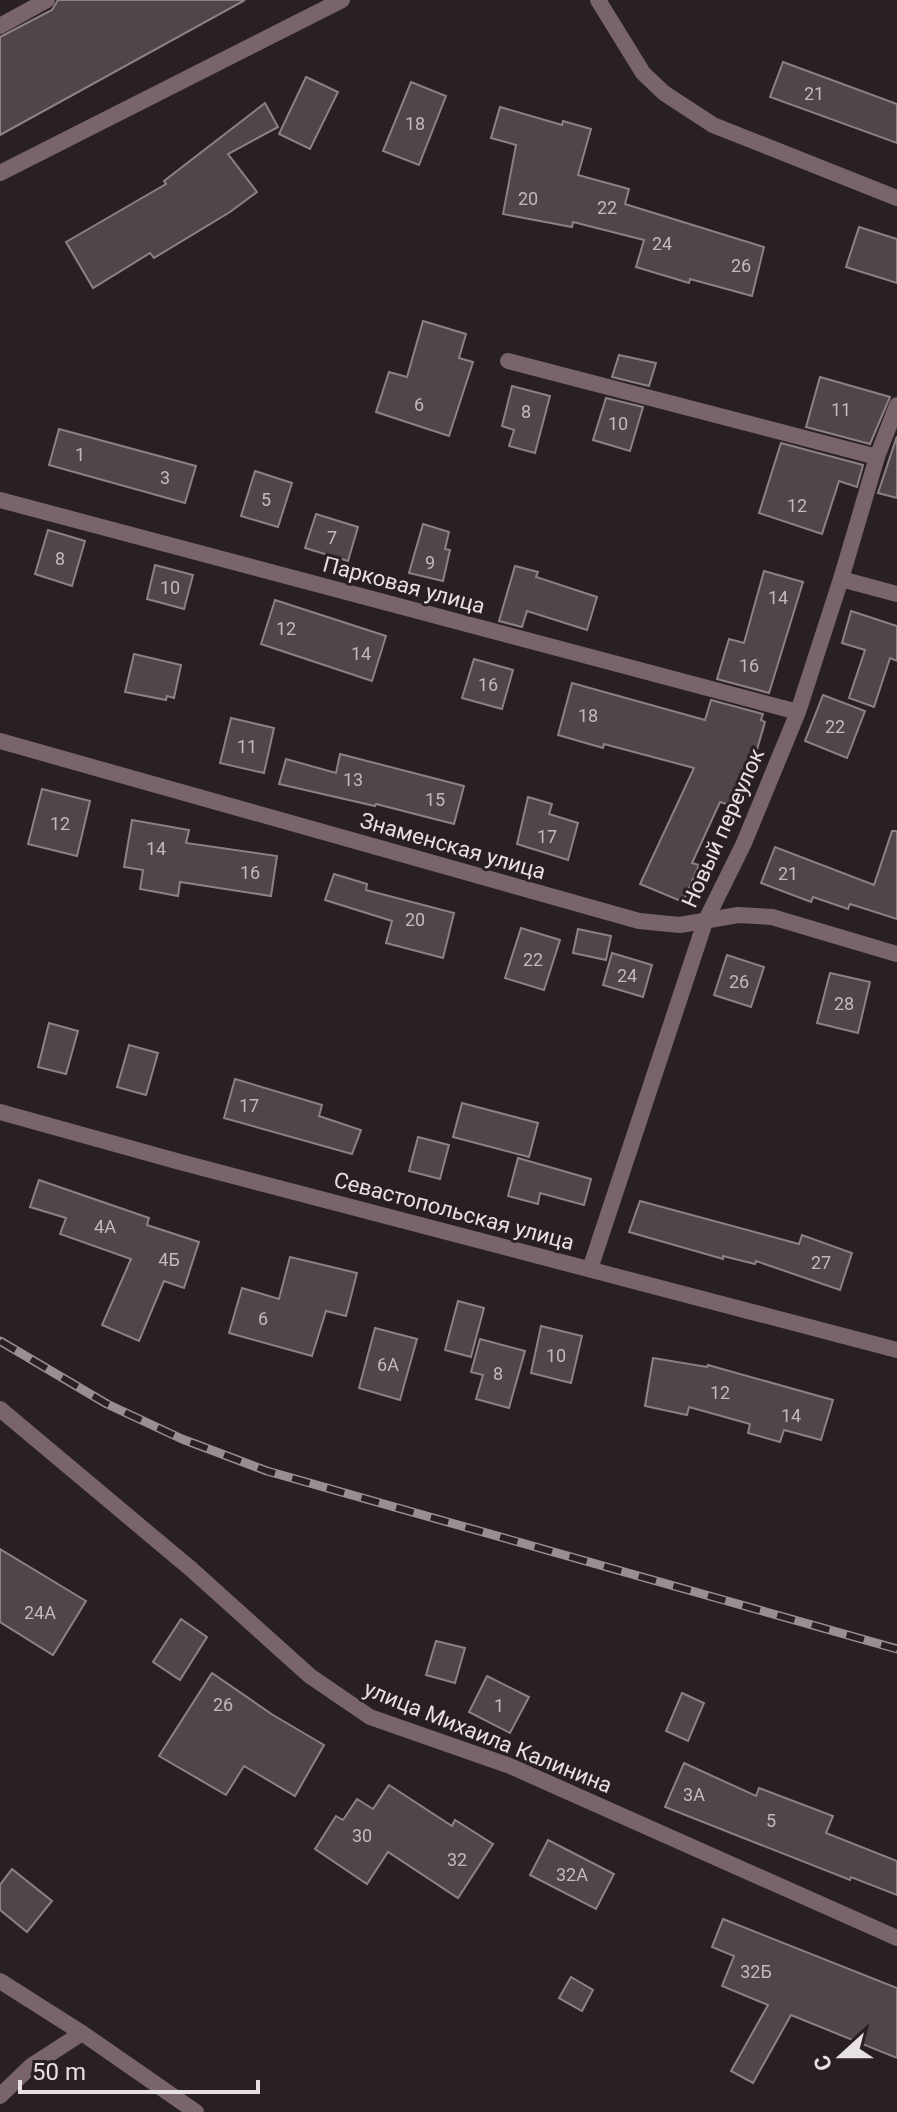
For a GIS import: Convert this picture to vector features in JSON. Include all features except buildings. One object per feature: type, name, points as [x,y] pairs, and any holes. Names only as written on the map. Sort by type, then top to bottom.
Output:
[{"type":"street","points":[[0,26],[47,0]]},
{"type":"street","points":[[0,173],[342,0]]},
{"type":"street","points":[[598,0],[643,73],[664,93],[713,125],[897,198]]},
{"type":"street","points":[[508,361],[877,457]]},
{"type":"street","name":"Новый переулок","points":[[590,1269],[705,922],[744,843],[798,712],[877,457],[897,405]]},
{"type":"street","name":"Парковая улица","points":[[0,500],[798,712]]},
{"type":"street","points":[[841,579],[897,594]]},
{"type":"street","name":"Знаменская улица","points":[[0,741],[639,921],[661,925],[705,922],[738,915],[772,917],[897,954]]},
{"type":"street","name":"Севастопольская улица","points":[[0,1112],[897,1350]]},
{"type":"street","name":"улица Михаила Калинина","points":[[0,1409],[191,1569],[310,1676],[370,1717],[510,1766],[897,1938]]},
{"type":"street","points":[[0,1981],[196,2112]]},
{"type":"street","points":[[0,2096],[31,2066],[82,2033]]},
{"type":"railway","points":[[0,1341],[107,1404],[182,1439],[267,1471],[897,1649]]}]
